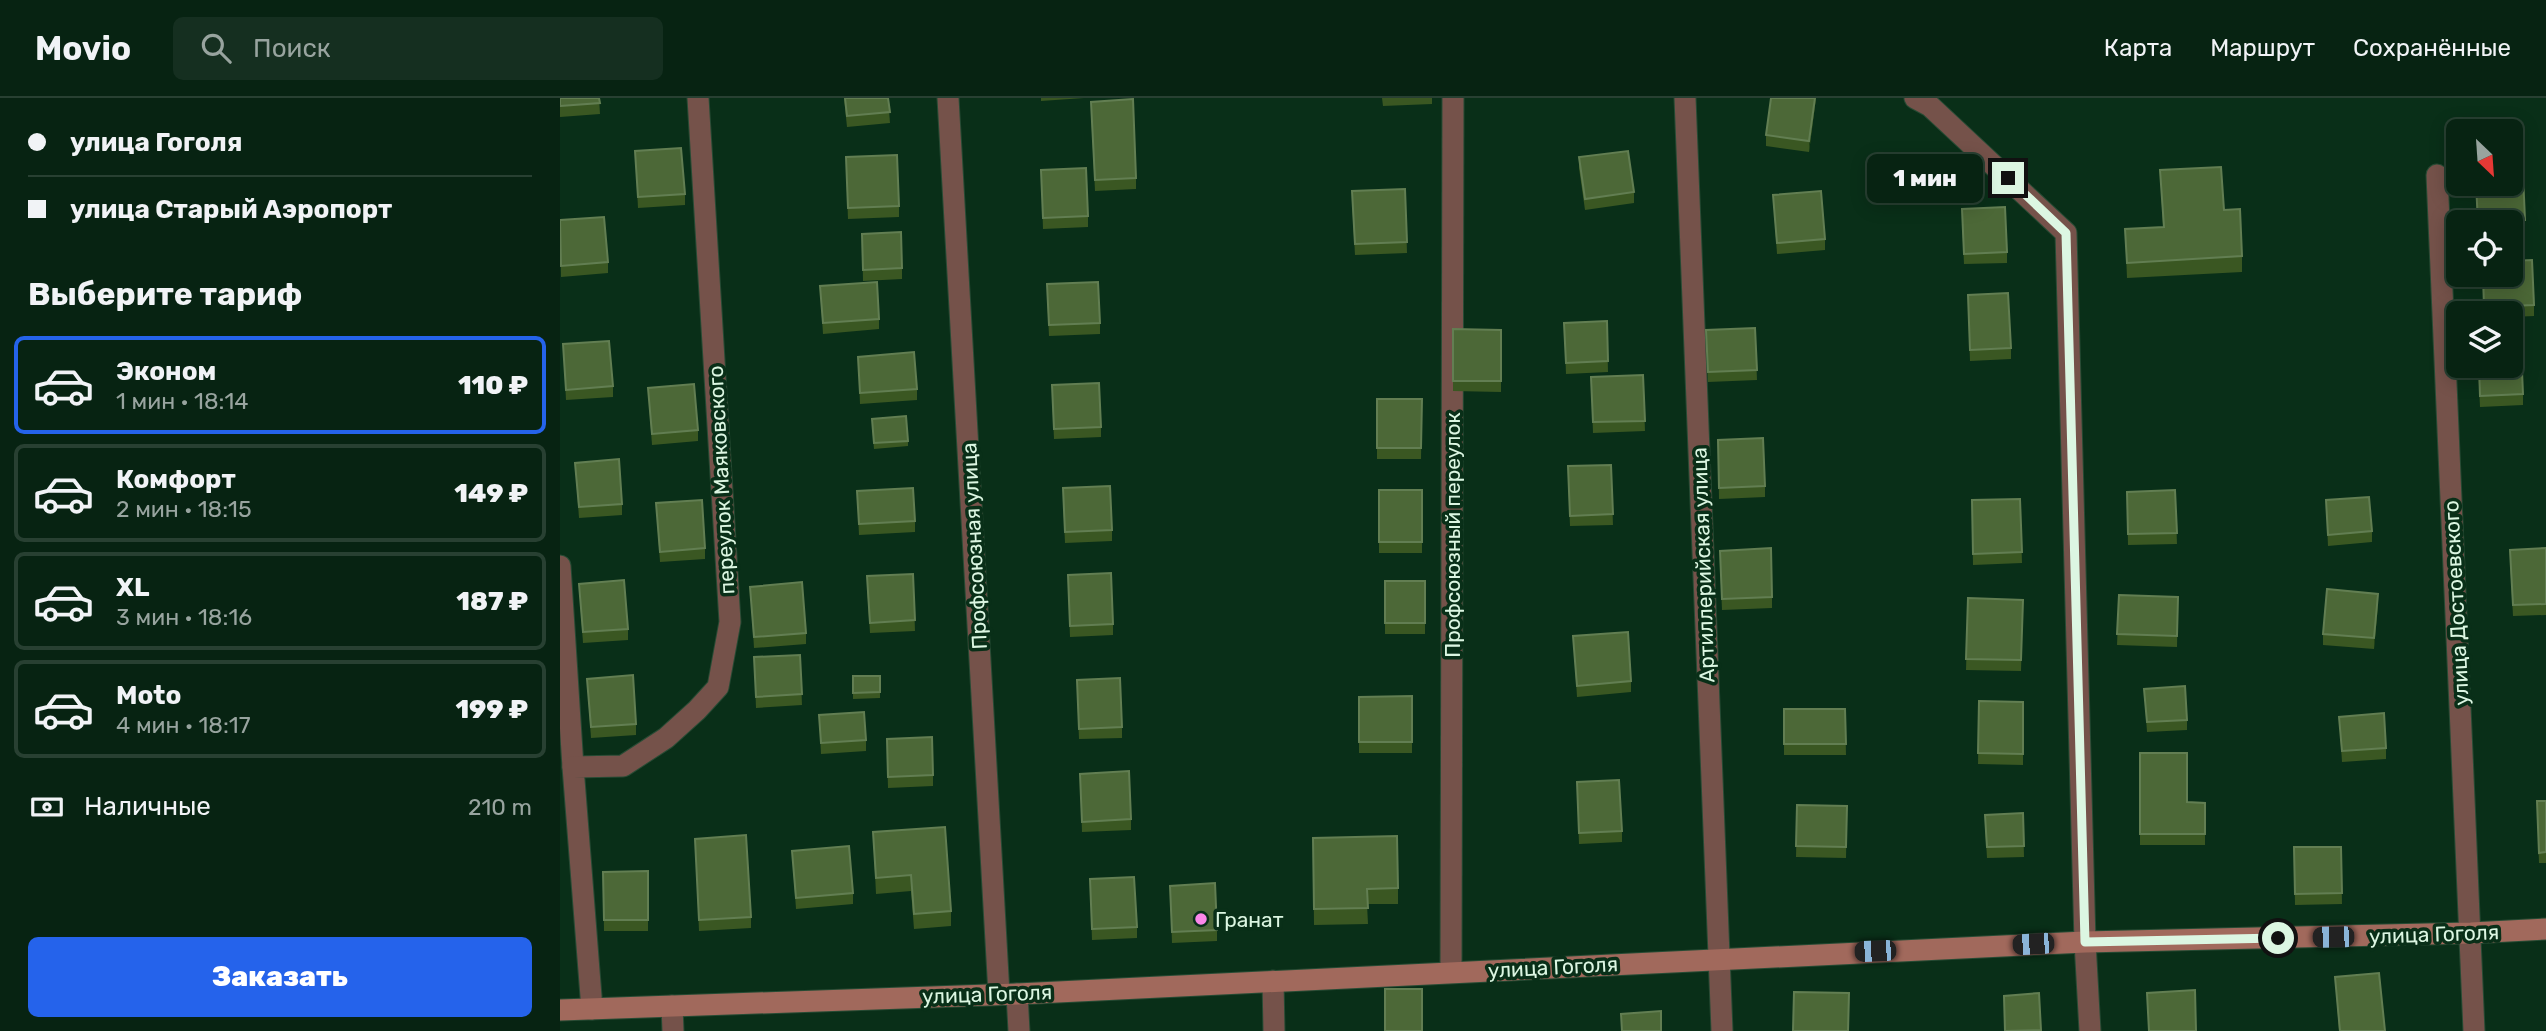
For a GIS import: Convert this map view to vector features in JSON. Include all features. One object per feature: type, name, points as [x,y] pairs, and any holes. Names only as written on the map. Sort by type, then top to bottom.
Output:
[{"type":"main road","name":"улица Гоголя","points":[[560,1010],[1008,994],[2085,942],[2546,929]]},
{"type":"street","name":"переулок Маяковского","points":[[573,767],[624,766],[666,738],[718,687],[730,622],[698,98]]},
{"type":"street","name":"Профсоюзная улица","points":[[948,98],[1008,994],[1019,1031]]},
{"type":"street","name":"Профсоюзный переулок","points":[[1451,972],[1453,98]]},
{"type":"street","name":"Артиллерийская улица","points":[[1685,98],[1722,1031]]},
{"type":"street","points":[[1915,98],[1930,106],[2066,233],[2085,942],[2090,1031]]},
{"type":"street","name":"улица Достоевского","points":[[2437,175],[2474,1031]]},
{"type":"street","points":[[560,566],[592,1009]]},
{"type":"street","points":[[1273,981],[1274,1031]]},
{"type":"street","points":[[671,1006],[673,1031]]},
{"type":"building","points":[[560,98],[599,98],[600,103],[560,106]]},
{"type":"building","points":[[845,98],[888,98],[890,112],[847,116]]},
{"type":"building","points":[[1771,98],[1815,98],[1809,141],[1766,135]]},
{"type":"building","points":[[1133,99],[1136,178],[1095,180],[1091,102]]},
{"type":"building","points":[[681,148],[685,194],[638,197],[635,151]]},
{"type":"building","points":[[1628,151],[1634,192],[1585,199],[1579,157]]},
{"type":"building","points":[[897,155],[899,206],[848,208],[846,157]]},
{"type":"building","points":[[2221,167],[2224,210],[2240,209],[2242,256],[2127,263],[2125,229],[2164,227],[2160,170]]},
{"type":"building","points":[[1086,168],[1088,216],[1043,218],[1041,170]]},
{"type":"building","points":[[1405,189],[1407,242],[1355,244],[1352,191]]},
{"type":"building","points":[[1821,191],[1825,239],[1777,243],[1773,195]]},
{"type":"building","points":[[2477,196],[2524,196],[2525,220],[2523,210],[2477,210]]},
{"type":"building","points":[[2005,207],[2007,252],[1964,254],[1962,209]]},
{"type":"building","points":[[604,217],[608,262],[561,266],[560,220]]},
{"type":"building","points":[[901,232],[902,268],[863,270],[862,234]]},
{"type":"building","points":[[2523,260],[2532,260],[2534,305],[2523,305],[2523,301],[2484,301],[2483,287],[2523,287]]},
{"type":"building","points":[[877,282],[879,319],[823,323],[820,286]]},
{"type":"building","points":[[1098,282],[1100,323],[1049,325],[1047,284]]},
{"type":"building","points":[[2008,293],[2011,348],[1970,350],[1968,295]]},
{"type":"building","points":[[1607,321],[1608,361],[1566,363],[1564,323]]},
{"type":"building","points":[[1755,328],[1757,370],[1708,372],[1706,330]]},
{"type":"building","points":[[1453,329],[1501,330],[1501,381],[1453,381]]},
{"type":"building","points":[[609,341],[613,386],[566,390],[563,344]]},
{"type":"building","points":[[914,352],[917,389],[860,393],[858,357]]},
{"type":"building","points":[[1643,375],[1645,421],[1593,422],[1591,377]]},
{"type":"building","points":[[2479,378],[2522,378],[2523,394],[2480,396]]},
{"type":"building","points":[[1099,383],[1101,427],[1054,429],[1052,385]]},
{"type":"building","points":[[694,384],[698,430],[652,434],[648,388]]},
{"type":"building","points":[[1377,399],[1422,399],[1421,448],[1377,448]]},
{"type":"building","points":[[906,416],[908,441],[874,443],[872,419]]},
{"type":"building","points":[[1763,438],[1765,486],[1719,488],[1718,440]]},
{"type":"building","points":[[619,459],[622,504],[579,507],[575,463]]},
{"type":"building","points":[[1611,465],[1613,514],[1570,516],[1568,466]]},
{"type":"building","points":[[1110,486],[1112,530],[1065,532],[1063,488]]},
{"type":"building","points":[[913,488],[915,521],[859,524],[857,491]]},
{"type":"building","points":[[1379,490],[1422,490],[1422,542],[1379,542]]},
{"type":"building","points":[[2175,490],[2177,533],[2128,534],[2127,492]]},
{"type":"building","points":[[2369,497],[2372,531],[2328,535],[2326,500]]},
{"type":"building","points":[[2020,499],[2022,552],[1973,554],[1972,500]]},
{"type":"building","points":[[702,500],[705,548],[660,552],[656,503]]},
{"type":"building","points":[[1771,548],[1772,597],[1722,599],[1720,551]]},
{"type":"building","points":[[2546,548],[2546,604],[2513,605],[2510,550]]},
{"type":"building","points":[[1111,573],[1113,624],[1070,626],[1068,575]]},
{"type":"building","points":[[913,574],[915,620],[870,623],[867,576]]},
{"type":"building","points":[[624,580],[628,629],[583,632],[579,584]]},
{"type":"building","points":[[1385,581],[1425,581],[1425,623],[1385,623]]},
{"type":"building","points":[[802,582],[806,633],[754,637],[750,587]]},
{"type":"building","points":[[2327,589],[2378,594],[2374,638],[2323,634]]},
{"type":"building","points":[[2119,595],[2178,597],[2177,636],[2117,634]]},
{"type":"building","points":[[1968,598],[2023,600],[2021,660],[1966,659]]},
{"type":"building","points":[[1628,632],[1631,681],[1577,686],[1573,636]]},
{"type":"building","points":[[800,655],[802,694],[756,697],[754,657]]},
{"type":"building","points":[[633,675],[636,724],[591,727],[587,679]]},
{"type":"building","points":[[853,676],[880,676],[880,692],[853,693]]},
{"type":"building","points":[[1120,678],[1122,727],[1079,729],[1077,680]]},
{"type":"building","points":[[2185,686],[2187,720],[2147,722],[2144,689]]},
{"type":"building","points":[[1412,696],[1412,742],[1359,742],[1359,697]]},
{"type":"building","points":[[1979,701],[2023,702],[2023,754],[1978,753]]},
{"type":"building","points":[[1784,709],[1845,709],[1846,744],[1784,744]]},
{"type":"building","points":[[864,712],[866,740],[821,743],[819,715]]},
{"type":"building","points":[[2384,713],[2386,748],[2342,751],[2339,717]]},
{"type":"building","points":[[932,737],[933,775],[888,777],[887,739]]},
{"type":"building","points":[[2140,753],[2187,753],[2187,802],[2205,803],[2205,834],[2140,834]]},
{"type":"building","points":[[1129,771],[1131,819],[1082,822],[1080,774]]},
{"type":"building","points":[[1619,780],[1622,831],[1579,833],[1577,782]]},
{"type":"building","points":[[2537,801],[2546,801],[2546,852],[2539,853]]},
{"type":"building","points":[[1797,805],[1847,806],[1846,847],[1796,846]]},
{"type":"building","points":[[2023,813],[2024,846],[1987,847],[1985,815]]},
{"type":"building","points":[[945,827],[951,911],[914,914],[911,875],[876,878],[873,832]]},
{"type":"building","points":[[746,835],[751,917],[699,920],[695,839]]},
{"type":"building","points":[[1397,836],[1398,888],[1367,889],[1368,908],[1314,909],[1313,838]]},
{"type":"building","points":[[849,846],[853,893],[796,898],[792,851]]},
{"type":"building","points":[[2294,847],[2341,847],[2342,893],[2295,894]]},
{"type":"building","points":[[648,871],[648,920],[604,920],[603,872]]},
{"type":"building","points":[[1134,877],[1137,927],[1092,929],[1090,879]]},
{"type":"building","points":[[1215,883],[1217,930],[1172,932],[1170,886]]},
{"type":"building","points":[[2379,973],[2385,1031],[2340,1031],[2335,977]]},
{"type":"building","points":[[1385,989],[1422,989],[1422,1031],[1385,1031]]},
{"type":"building","points":[[2195,990],[2196,1031],[2149,1031],[2147,993]]},
{"type":"building","points":[[1794,992],[1849,993],[1848,1031],[1793,1031]]},
{"type":"building","points":[[2039,993],[2041,1030],[2005,1031],[2004,996]]},
{"type":"building","points":[[1661,1011],[1661,1031],[1622,1031],[1621,1014]]},
{"type":"place","name":"Гранат","points":[[1201,919]]},
{"type":"route","points":[[2008,178],[2066,233],[2085,942],[2278,938]]}]
